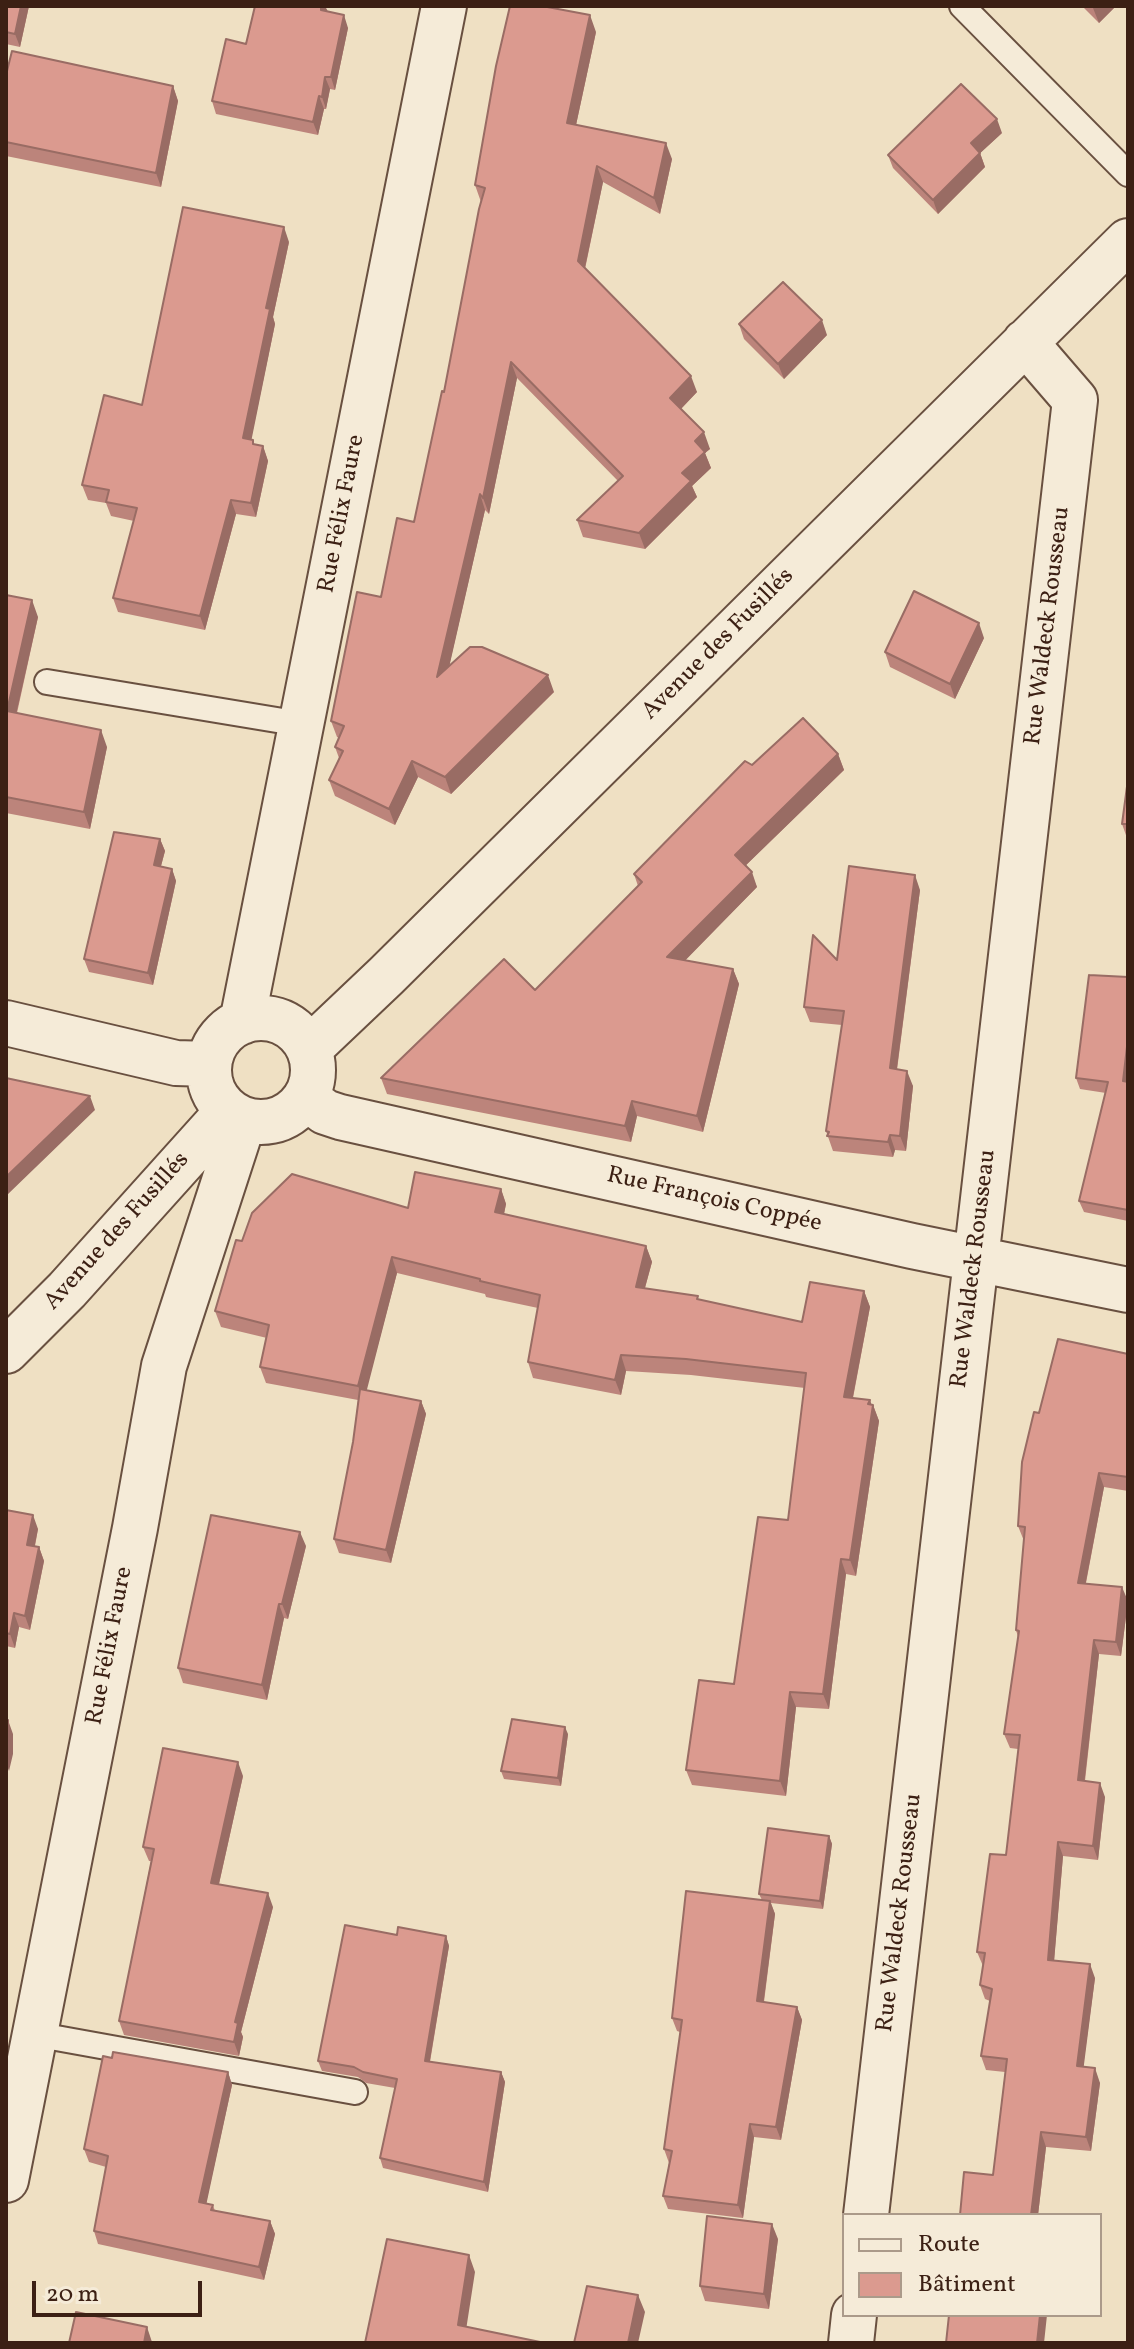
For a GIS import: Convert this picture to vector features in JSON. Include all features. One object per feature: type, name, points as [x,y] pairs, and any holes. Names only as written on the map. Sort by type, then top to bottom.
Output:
[{"type":"street","name":"Rue Félix Faure","points":[[242,1022],[444,6]]},
{"type":"street","name":"Avenue des Fusillés","points":[[309,1049],[1128,241]]},
{"type":"street","name":"Rue Waldeck Rousseau","points":[[866,2213],[1075,400],[1025,342]]},
{"type":"street","points":[[257,1018],[280,1022],[299,1035],[309,1049],[313,1065],[312,1082],[306,1098],[294,1111],[278,1120],[260,1123],[236,1116],[216,1098],[210,1082],[209,1064],[213,1050],[219,1038],[242,1022],[257,1018]]},
{"type":"street","points":[[6,1023],[176,1063],[209,1064]]},
{"type":"street","name":"Rue François Coppée","points":[[306,1098],[325,1112],[340,1117],[912,1246],[1128,1290]]},
{"type":"street","name":"Rue Félix Faure","points":[[6,2180],[164,1366],[236,1116]]},
{"type":"street","name":"Avenue des Fusillés","points":[[6,1351],[236,1116]]},
{"type":"street","points":[[851,2343],[854,2317]]},
{"type":"lane","points":[[962,6],[1128,174]]},
{"type":"lane","points":[[47,682],[301,724]]},
{"type":"lane","points":[[34,2034],[355,2092]]},
{"type":"building","points":[[6,6],[21,6],[15,34],[6,32]]},
{"type":"building","points":[[255,6],[321,6],[321,10],[344,15],[331,77],[325,77],[313,122],[212,101],[226,39],[246,44]]},
{"type":"building","points":[[510,6],[542,6],[590,15],[567,123],[666,143],[654,198],[597,166],[578,261],[691,376],[670,398],[704,432],[695,441],[705,452],[682,473],[691,481],[639,533],[577,520],[623,476],[511,362],[483,498],[480,494],[437,677],[470,647],[482,647],[548,675],[445,777],[412,761],[389,809],[329,780],[343,751],[335,747],[344,726],[331,721],[357,592],[381,597],[397,518],[414,522],[485,188],[475,185]]},
{"type":"building","points":[[12,51],[173,86],[156,173],[6,142],[6,75]]},
{"type":"building","points":[[961,84],[997,119],[971,143],[980,153],[933,200],[888,155]]},
{"type":"building","points":[[183,207],[284,227],[243,438],[263,446],[251,503],[231,500],[200,616],[113,598],[137,508],[106,502],[109,490],[82,485],[104,395],[142,405]]},
{"type":"building","points":[[783,282],[822,320],[778,364],[739,324]]},
{"type":"building","points":[[914,591],[979,623],[950,684],[885,652]]},
{"type":"building","points":[[6,595],[32,600],[7,711],[101,730],[84,812],[6,797]]},
{"type":"building","points":[[803,718],[838,754],[735,855],[752,872],[667,957],[733,969],[697,1116],[632,1101],[625,1126],[381,1078],[504,959],[535,990],[642,882],[634,874],[745,761],[752,765]]},
{"type":"building","points":[[1128,779],[1128,824],[1122,824]]},
{"type":"building","points":[[114,832],[160,839],[154,865],[172,869],[148,973],[84,959]]},
{"type":"building","points":[[849,866],[915,875],[890,1068],[907,1071],[900,1136],[890,1135],[888,1142],[827,1136],[844,1011],[804,1007],[813,935],[837,960]]},
{"type":"building","points":[[1089,975],[1128,977],[1128,1038],[1123,1081],[1128,1082],[1128,1210],[1079,1201],[1108,1082],[1076,1078]]},
{"type":"building","points":[[6,1078],[90,1096],[6,1177]]},
{"type":"building","points":[[415,1172],[501,1189],[495,1212],[646,1246],[636,1287],[698,1296],[697,1299],[802,1322],[810,1282],[864,1291],[844,1397],[870,1400],[868,1404],[873,1405],[850,1560],[841,1559],[823,1694],[790,1692],[780,1781],[686,1770],[699,1680],[734,1684],[758,1517],[788,1520],[806,1373],[621,1355],[615,1380],[528,1362],[540,1295],[392,1257],[358,1386],[260,1367],[269,1325],[215,1311],[236,1240],[242,1241],[252,1213],[292,1174],[408,1208]]},
{"type":"building","points":[[1058,1339],[1128,1354],[1128,1477],[1099,1473],[1078,1583],[1122,1587],[1116,1642],[1094,1640],[1078,1780],[1100,1783],[1093,1846],[1058,1842],[1048,1960],[1090,1964],[1077,2066],[1095,2068],[1086,2137],[1041,2132],[1031,2213],[960,2213],[964,2172],[993,2175],[1007,2059],[981,2056],[992,1989],[980,1985],[985,1953],[977,1952],[990,1854],[1006,1855],[1020,1735],[1004,1734],[1019,1631],[1016,1630],[1025,1527],[1018,1526],[1022,1462],[1034,1412],[1039,1413]]},
{"type":"building","points":[[360,1389],[421,1401],[386,1550],[334,1539]]},
{"type":"building","points":[[6,1510],[33,1515],[27,1545],[39,1547],[25,1616],[14,1613],[10,1634],[6,1633]]},
{"type":"building","points":[[211,1515],[300,1532],[282,1604],[279,1604],[262,1685],[178,1668]]},
{"type":"building","points":[[512,1719],[565,1727],[558,1778],[501,1771]]},
{"type":"building","points":[[6,1720],[8,1740],[6,1748]]},
{"type":"building","points":[[163,1748],[238,1762],[211,1883],[268,1893],[235,2022],[238,2023],[234,2042],[119,2021],[154,1849],[143,1847]]},
{"type":"building","points":[[768,1828],[829,1836],[820,1901],[759,1894]]},
{"type":"building","points":[[686,1891],[770,1901],[757,2001],[797,2007],[776,2127],[750,2124],[738,2205],[663,2196],[672,2151],[664,2149],[682,2020],[672,2018]]},
{"type":"building","points":[[345,1925],[397,1935],[398,1927],[446,1936],[425,2061],[501,2072],[484,2182],[380,2158],[397,2079],[318,2061]]},
{"type":"building","points":[[113,2052],[228,2072],[199,2202],[213,2205],[211,2210],[270,2221],[259,2267],[94,2231],[108,2156],[84,2149],[103,2056],[112,2058]]},
{"type":"building","points":[[707,2216],[772,2224],[764,2294],[700,2286]]},
{"type":"building","points":[[387,2239],[469,2255],[458,2325],[545,2343],[365,2343]]},
{"type":"building","points":[[587,2286],[638,2295],[628,2343],[574,2343]]},
{"type":"building","points":[[76,2312],[147,2327],[144,2343],[69,2343]]},
{"type":"building","points":[[949,2317],[1040,2317],[1037,2343],[946,2343]]}]
